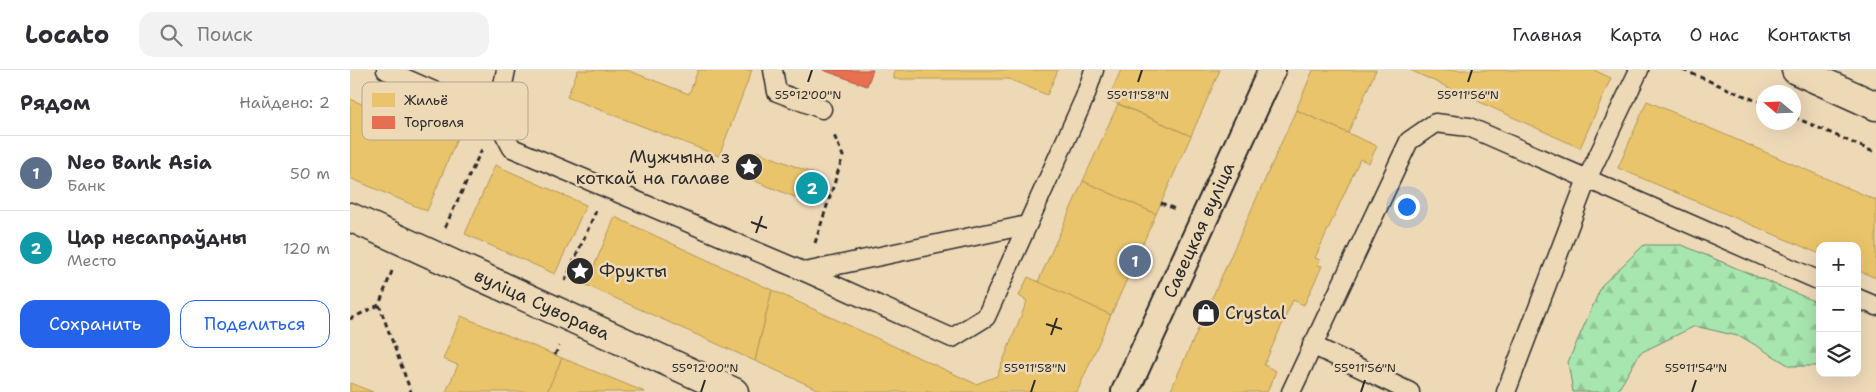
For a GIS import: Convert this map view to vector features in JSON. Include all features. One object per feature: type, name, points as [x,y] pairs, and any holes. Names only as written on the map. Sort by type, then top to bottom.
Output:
[{"type":"street","name":"Савецкая вуліца","points":[[1125,392],[1272,70]]},
{"type":"street","points":[[1796,70],[1876,106]]},
{"type":"street","name":"вуліца Суворава","points":[[350,217],[734,392]]},
{"type":"lane","points":[[386,70],[414,82]]},
{"type":"lane","points":[[773,70],[777,92],[822,109]]},
{"type":"lane","points":[[508,140],[512,148],[806,272],[952,338],[986,317],[1085,97],[1094,70]]},
{"type":"lane","points":[[1506,392],[1587,179],[1639,70]]},
{"type":"lane","points":[[1291,392],[1408,141],[1435,123],[1469,127],[1816,279]]},
{"type":"lane","points":[[806,272],[1027,225]]},
{"type":"lane","points":[[1861,300],[1876,306]]},
{"type":"lane","points":[[1312,344],[1410,392]]},
{"type":"path","points":[[1684,70],[1756,101]]},
{"type":"path","points":[[806,272],[843,156],[822,109]]},
{"type":"path","points":[[1801,120],[1876,153]]},
{"type":"path","points":[[432,255],[486,140]]},
{"type":"path","points":[[552,308],[606,188]]},
{"type":"path","points":[[402,242],[379,305],[411,392]]},
{"type":"path","points":[[350,319],[379,305]]},
{"type":"green space","points":[[1644,245],[1682,245],[1816,303],[1816,366],[1790,366],[1742,337],[1695,326],[1640,353],[1617,392],[1573,392],[1568,362],[1602,285]]},
{"type":"building: Жильё","points":[[578,70],[627,70],[689,94],[698,70],[752,70],[719,156],[567,97]]},
{"type":"building: Жильё","points":[[894,70],[1058,70],[1047,95],[1009,79],[894,79]]},
{"type":"building: Жильё","points":[[1121,70],[1220,70],[1191,136],[1108,99]]},
{"type":"building: Жильё","points":[[1313,70],[1376,70],[1348,133],[1296,110]]},
{"type":"building: Жильё","points":[[1410,70],[1594,70],[1611,78],[1580,148]]},
{"type":"building: Жильё","points":[[350,99],[362,104],[362,140],[456,140],[427,211],[350,178]]},
{"type":"building: Жильё","points":[[1647,101],[1876,200],[1876,278],[1861,272],[1861,242],[1816,242],[1816,252],[1618,168]]},
{"type":"building: Жильё","points":[[1118,104],[1191,136],[1156,214],[1083,181]]},
{"type":"building: Жильё","points":[[1296,110],[1377,146],[1369,163],[1360,159],[1315,258],[1320,260],[1318,265],[1322,266],[1304,305],[1293,300],[1264,365],[1276,371],[1267,392],[1170,392]]},
{"type":"building: Жильё","points":[[756,151],[817,175],[807,202],[745,177]]},
{"type":"building: Жильё","points":[[495,165],[586,205],[555,274],[465,234]]},
{"type":"building: Жильё","points":[[1083,181],[1156,214],[1111,315],[1038,282]]},
{"type":"building: Жильё","points":[[615,217],[772,290],[755,361],[586,285]]},
{"type":"building: Жильё","points":[[1028,277],[1111,315],[1077,392],[824,392],[755,361],[772,290],[976,384],[997,376],[1027,301],[1019,296]]},
{"type":"building: Жильё","points":[[461,316],[562,358],[547,392],[446,392],[458,365],[443,359]]},
{"type":"building: Жильё","points":[[562,358],[645,392],[547,392]]},
{"type":"building: Жильё","points":[[350,383],[373,392],[350,392]]},
{"type":"building: Торговля","points":[[823,70],[873,70],[867,86]]},
{"type":"place","name":"Мужчына з коткай на галаве","points":[[749,167]]},
{"type":"place","name":"Цар несапраўдны","points":[[812,188]]},
{"type":"place","name":"Neo Bank Asia","points":[[1135,261]]},
{"type":"place","name":"Фрукты","points":[[580,271]]},
{"type":"place","name":"Crystal","points":[[1206,313]]}]
